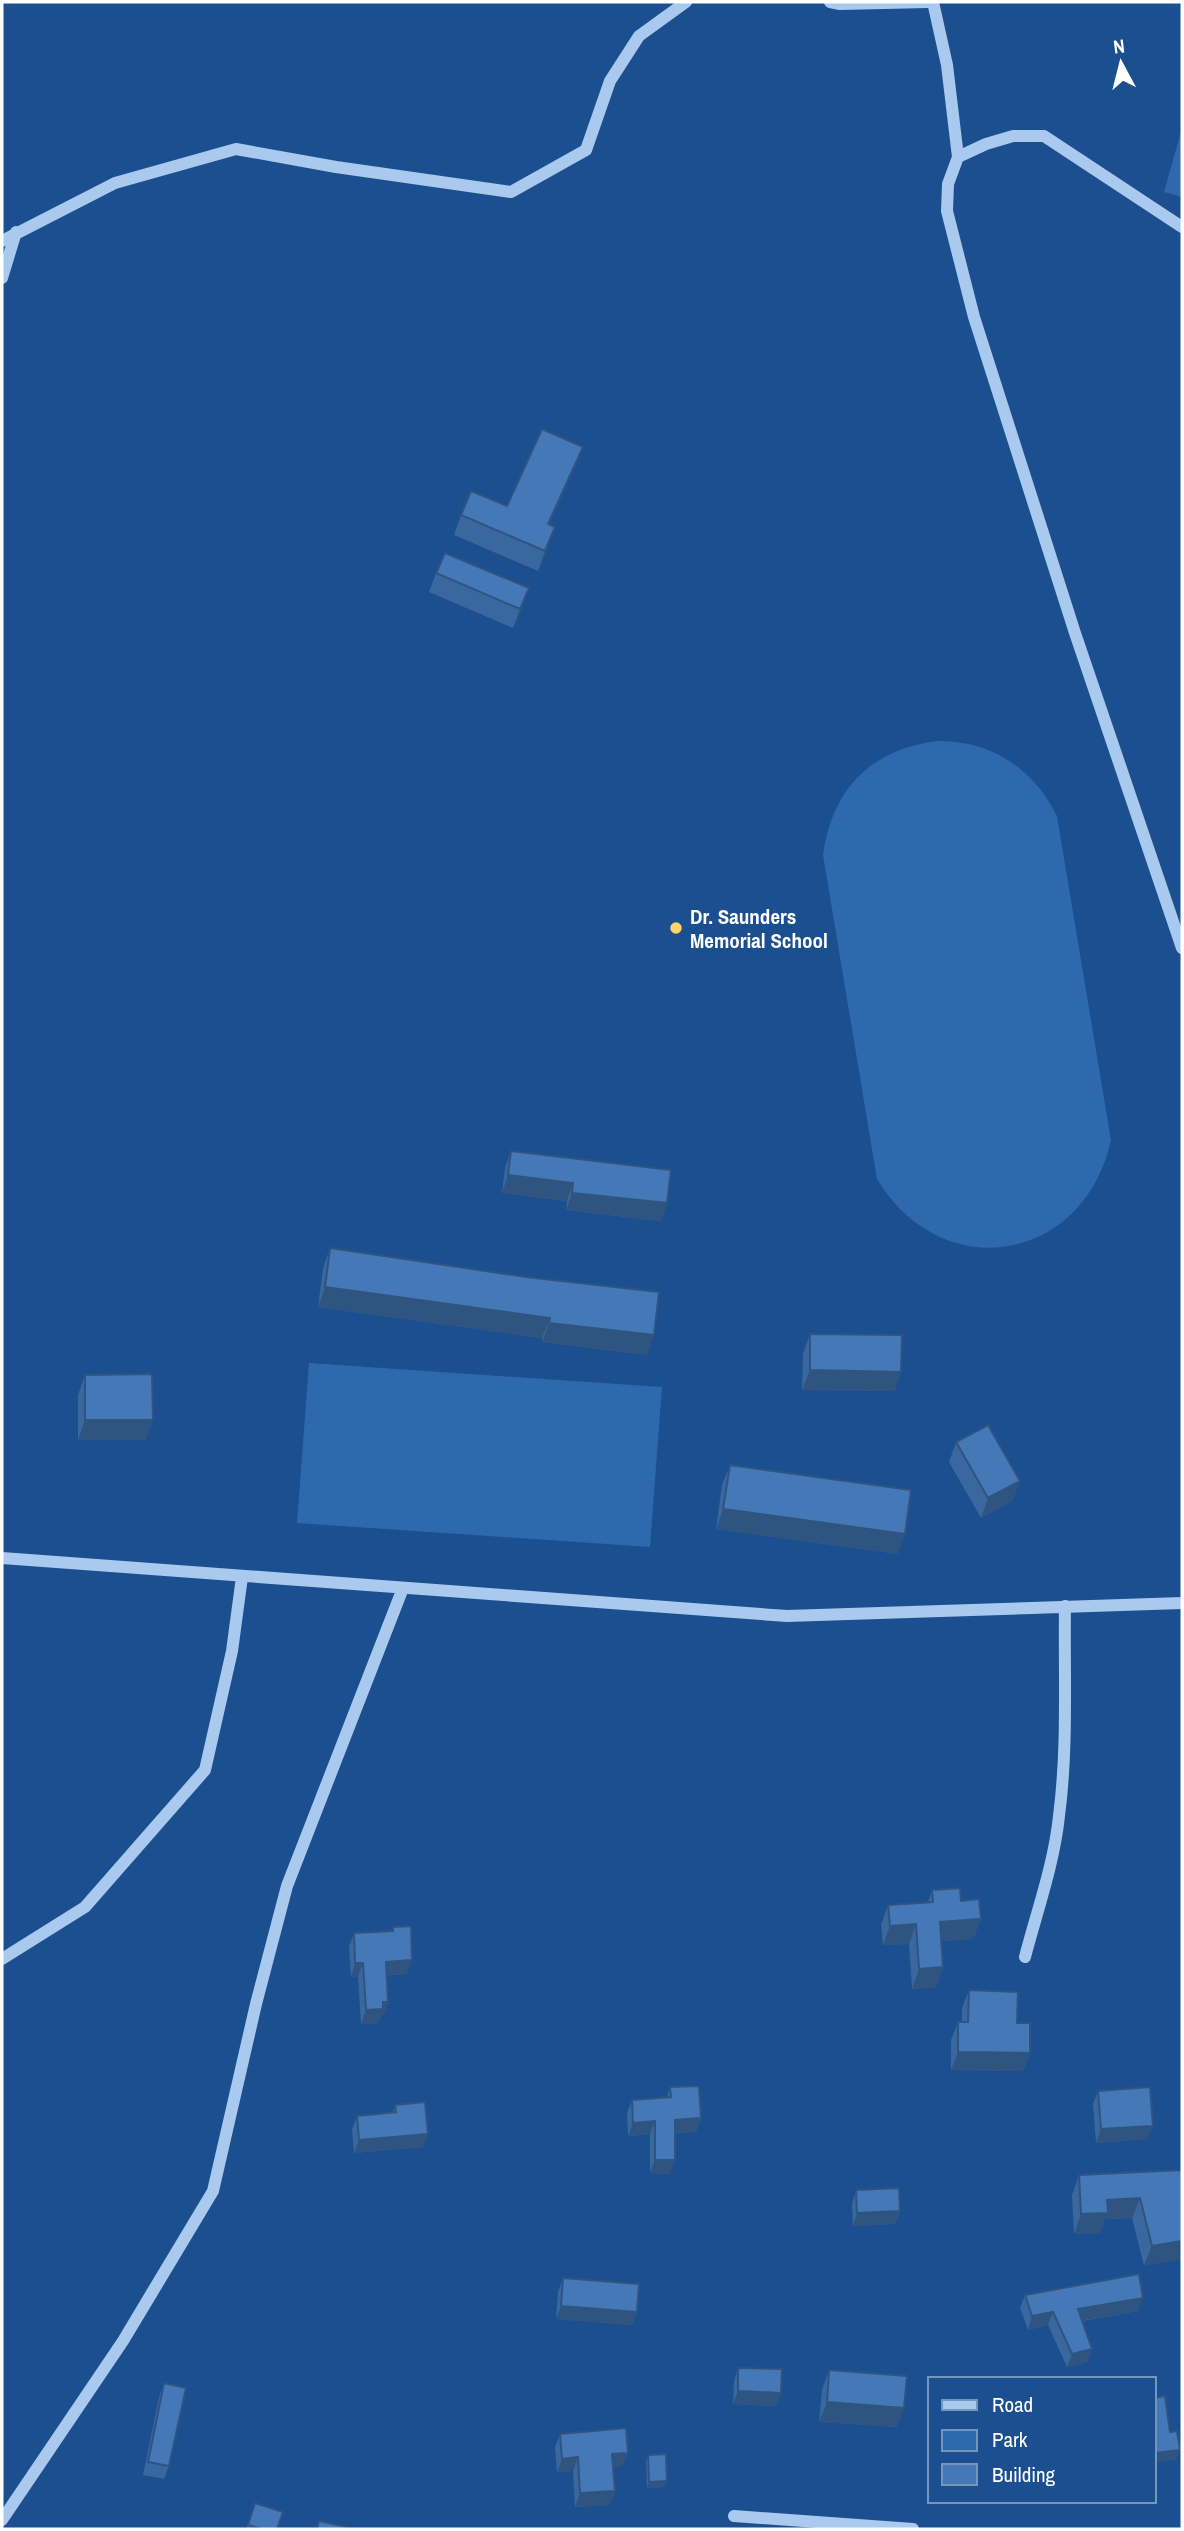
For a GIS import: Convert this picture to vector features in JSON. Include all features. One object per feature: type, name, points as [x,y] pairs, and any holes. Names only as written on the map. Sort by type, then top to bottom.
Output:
[{"type":"street","points":[[2,241],[115,183],[236,149],[336,167],[511,192],[586,150],[610,81],[639,36],[686,2]]},
{"type":"street","points":[[830,2],[928,2]]},
{"type":"street","points":[[933,2],[947,65],[958,158],[948,184],[947,212],[974,317],[1075,633],[1182,948]]},
{"type":"street","points":[[958,158],[986,144],[1013,136],[1044,136],[1182,227]]},
{"type":"street","points":[[2,278],[16,232]]},
{"type":"street","points":[[2,1558],[788,1616],[1182,1603]]},
{"type":"street","points":[[2,1959],[85,1907],[205,1770],[232,1650],[243,1577]]},
{"type":"street","points":[[2,2520],[123,2341],[213,2191],[256,2004],[287,1886],[402,1588]]},
{"type":"street","points":[[1025,1957],[1059,1818],[1063,1763],[1065,1606]]},
{"type":"street","points":[[734,2516],[913,2529]]},
{"type":"green space","points":[[1182,128],[1182,197],[1164,192]]},
{"type":"green space","points":[[938,741],[976,746],[1009,760],[1036,784],[1057,816],[1111,1140],[1096,1181],[1072,1213],[1042,1235],[1008,1246],[972,1247],[937,1236],[905,1213],[877,1179],[823,855],[835,810],[859,776],[893,753],[914,745]]},
{"type":"green space","points":[[309,1363],[662,1387],[650,1547],[297,1523]]},
{"type":"building","points":[[542,429],[583,447],[548,524],[555,527],[545,551],[461,515],[471,491],[507,506]]},
{"type":"building","points":[[445,553],[529,588],[520,609],[436,573]]},
{"type":"building","points":[[511,1151],[671,1170],[667,1203],[572,1193],[573,1183],[508,1175]]},
{"type":"building","points":[[330,1248],[526,1277],[659,1292],[654,1335],[549,1323],[550,1318],[325,1287]]},
{"type":"building","points":[[810,1334],[902,1335],[901,1372],[810,1370]]},
{"type":"building","points":[[152,1374],[153,1420],[85,1420],[85,1375]]},
{"type":"building","points":[[988,1425],[1020,1481],[988,1498],[956,1442]]},
{"type":"building","points":[[730,1465],[911,1490],[905,1534],[723,1509]]},
{"type":"building","points":[[960,1888],[961,1901],[979,1899],[981,1919],[940,1922],[943,1967],[919,1969],[916,1924],[890,1926],[888,1905],[933,1902],[932,1890]]},
{"type":"building","points":[[411,1926],[412,1960],[386,1962],[388,2002],[383,2002],[383,2009],[366,2010],[363,1963],[355,1963],[354,1933],[393,1931],[393,1927]]},
{"type":"building","points":[[969,1990],[1018,1992],[1017,2023],[1030,2023],[1030,2053],[958,2052],[958,2022],[968,2022]]},
{"type":"building","points":[[699,2086],[701,2118],[675,2120],[675,2160],[655,2160],[655,2121],[633,2123],[632,2100],[671,2097],[670,2087]]},
{"type":"building","points":[[1150,2087],[1153,2126],[1101,2129],[1098,2091]]},
{"type":"building","points":[[425,2102],[428,2134],[359,2140],[357,2116],[396,2112],[395,2105]]},
{"type":"building","points":[[1182,2170],[1182,2241],[1152,2246],[1140,2198],[1107,2200],[1108,2213],[1081,2214],[1079,2175]]},
{"type":"building","points":[[899,2188],[900,2211],[857,2213],[856,2190]]},
{"type":"building","points":[[1139,2274],[1143,2298],[1078,2309],[1092,2349],[1072,2354],[1053,2312],[1032,2316],[1025,2295]]},
{"type":"building","points":[[563,2278],[639,2284],[637,2312],[561,2306]]},
{"type":"building","points":[[738,2368],[782,2369],[781,2393],[738,2391]]},
{"type":"building","points":[[829,2370],[907,2376],[904,2408],[827,2402]]},
{"type":"building","points":[[164,2383],[186,2388],[169,2466],[148,2462]]},
{"type":"building","points":[[1165,2396],[1170,2432],[1177,2431],[1180,2450],[1156,2453],[1156,2398]]},
{"type":"building","points":[[626,2428],[628,2453],[612,2454],[615,2491],[580,2493],[578,2457],[562,2459],[560,2434]]},
{"type":"building","points":[[666,2454],[667,2481],[649,2482],[648,2455]]},
{"type":"building","points":[[255,2503],[283,2512],[277,2529],[248,2525]]},
{"type":"building","points":[[319,2521],[356,2529],[317,2529]]},
{"type":"place","name":"Dr. Saunders Memorial School","points":[[676,928]]}]
